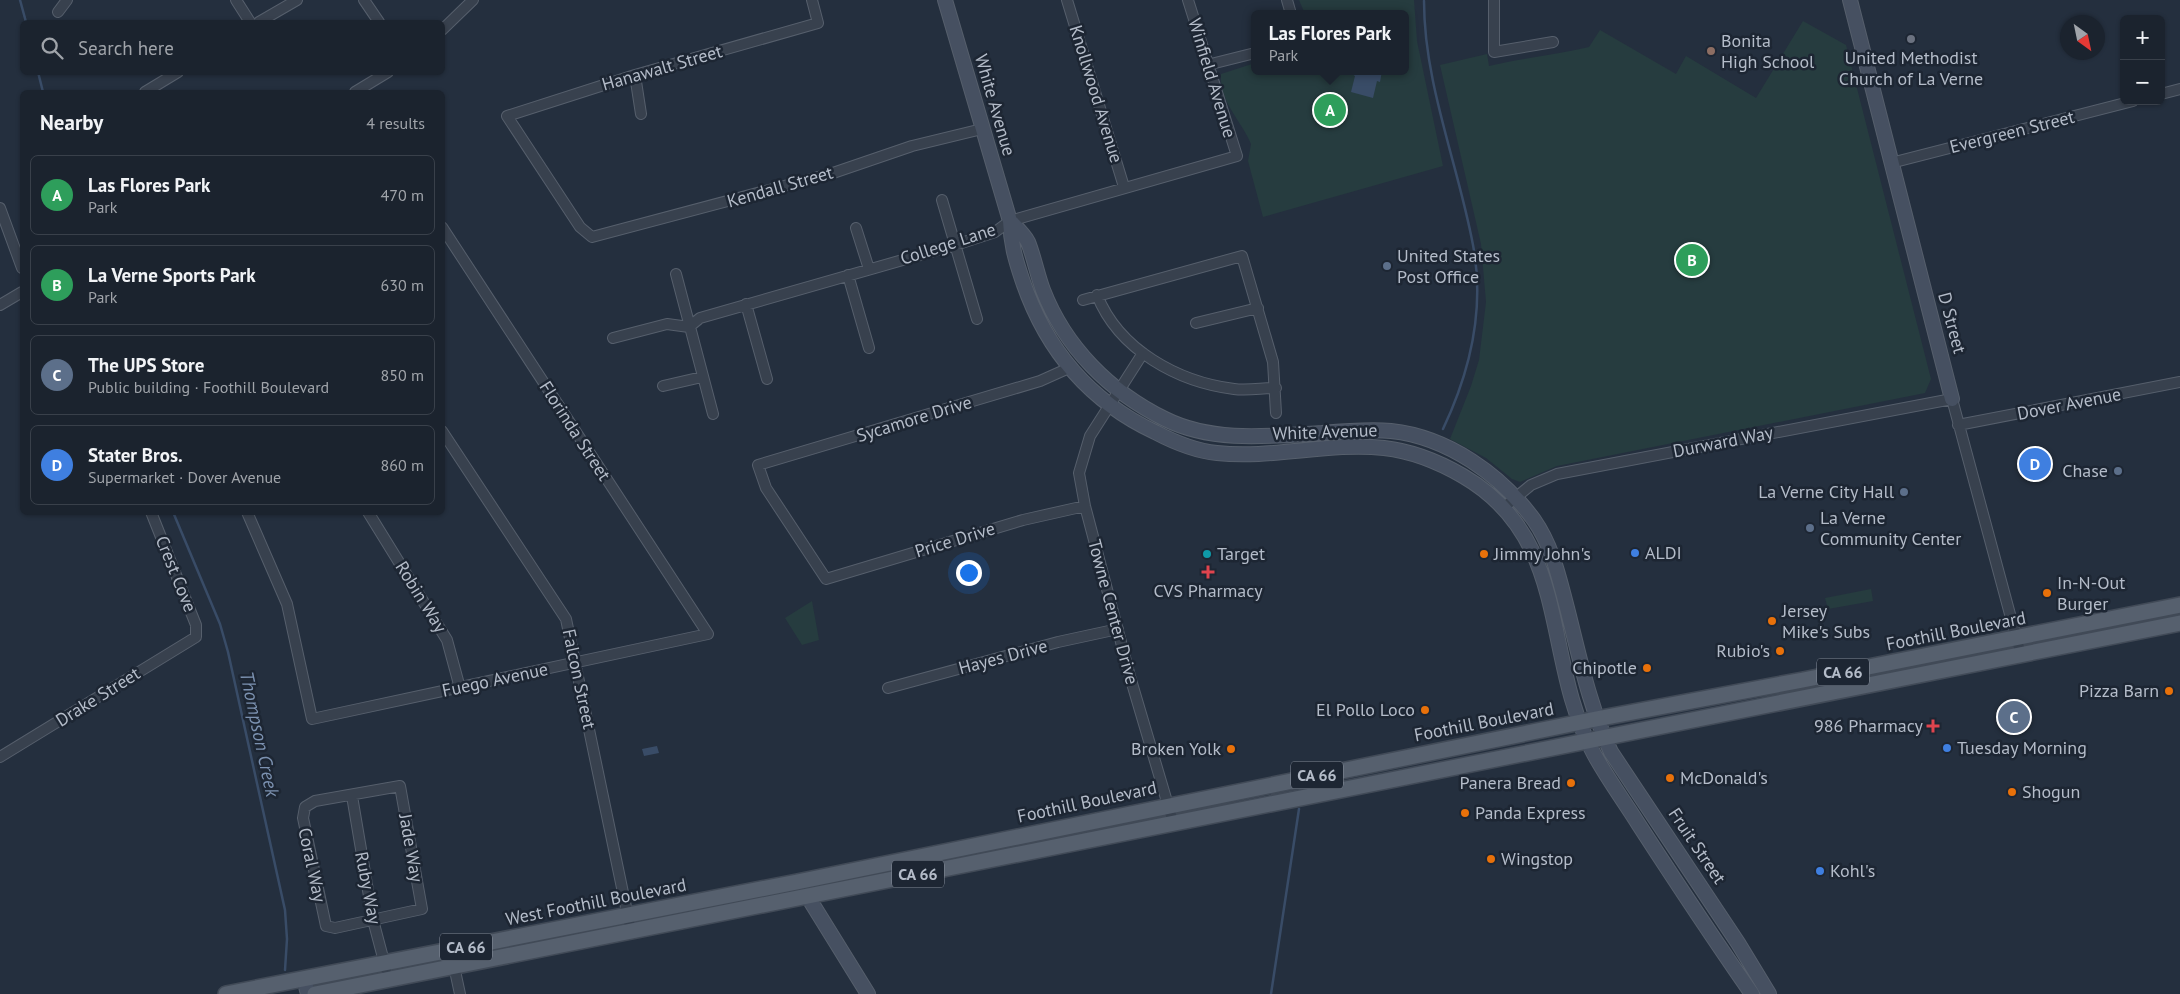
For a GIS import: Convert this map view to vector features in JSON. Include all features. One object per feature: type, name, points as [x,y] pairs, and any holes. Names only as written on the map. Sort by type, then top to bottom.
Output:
[{"type":"main road","name":"D Street","points":[[1850,0],[1952,399]]},
{"type":"main road","name":"White Avenue","points":[[948,1],[982,129],[1010,221],[1011,246],[1030,303],[1048,339],[1069,368],[1091,391],[1134,422],[1179,444],[1216,453],[1276,453],[1369,447],[1404,451],[1461,475],[1503,508],[1529,543],[1543,572],[1562,658],[1587,740]]},
{"type":"main road","name":"White Avenue","points":[[1010,221],[1027,240],[1043,290],[1061,328],[1083,357],[1120,391],[1166,419],[1219,434],[1252,437],[1369,430],[1413,436],[1447,447],[1484,470],[1516,497],[1544,535],[1558,570],[1596,718]]},
{"type":"main road","name":"Foothill Boulevard","points":[[797,882],[1596,718],[2180,605]]},
{"type":"main road","name":"Foothill Boulevard","points":[[808,897],[1173,822],[2180,622]]},
{"type":"main road","name":"Fruit Street","points":[[1596,718],[1611,752],[1738,943],[1769,994]]},
{"type":"main road","name":"Fruit Street","points":[[1587,740],[1594,754],[1696,914],[1752,994]]},
{"type":"main road","name":"West Foothill Boulevard","points":[[226,994],[306,986],[384,963],[797,882]]},
{"type":"main road","name":"West Foothill Boulevard","points":[[315,994],[808,897]]},
{"type":"main road","points":[[808,897],[868,994]]},
{"type":"street","points":[[58,12],[67,0]]},
{"type":"street","points":[[236,0],[249,20]]},
{"type":"street","points":[[262,20],[297,0]]},
{"type":"street","points":[[364,0],[378,20]]},
{"type":"street","points":[[445,27],[473,0]]},
{"type":"street","name":"Hanawalt Street","points":[[580,227],[507,116],[635,75],[818,23],[812,0]]},
{"type":"street","name":"Knollwood Avenue","points":[[1068,0],[1124,188]]},
{"type":"street","name":"Winfield Avenue","points":[[1188,0],[1237,156]]},
{"type":"street","points":[[1494,0],[1494,52],[1553,42]]},
{"type":"street","points":[[1207,65],[1251,54]]},
{"type":"street","points":[[148,90],[173,75]]},
{"type":"street","points":[[358,90],[383,75]]},
{"type":"street","points":[[635,75],[641,114]]},
{"type":"street","points":[[2165,93],[2180,89]]},
{"type":"street","name":"Evergreen Street","points":[[1891,163],[2120,104]]},
{"type":"street","name":"Kendall Street","points":[[580,227],[592,237],[612,233],[833,172],[912,146],[982,129]]},
{"type":"street","name":"College Lane","points":[[689,327],[700,318],[995,232],[1010,221],[1237,156]]},
{"type":"street","points":[[942,200],[977,319]]},
{"type":"street","points":[[0,208],[20,263]]},
{"type":"street","points":[[856,228],[869,269]]},
{"type":"street","name":"Florinda Street","points":[[445,232],[708,634]]},
{"type":"street","points":[[1083,300],[1242,256],[1273,362],[1276,413]]},
{"type":"street","points":[[676,274],[713,414]]},
{"type":"street","points":[[848,275],[869,348]]},
{"type":"street","points":[[0,305],[20,293]]},
{"type":"street","points":[[1097,296],[1114,326],[1143,353],[1197,382],[1235,390],[1276,388]]},
{"type":"street","points":[[746,304],[766,379]]},
{"type":"street","points":[[1196,323],[1258,308]]},
{"type":"street","points":[[613,338],[667,324],[689,327]]},
{"type":"street","name":"Towne Center Drive","points":[[1143,353],[1111,406],[1090,436],[1079,473],[1085,506],[1140,715],[1170,804],[1173,822]]},
{"type":"street","name":"Sycamore Drive","points":[[826,579],[766,488],[758,466],[1040,381],[1069,368]]},
{"type":"street","points":[[663,386],[702,377]]},
{"type":"street","name":"Dover Avenue","points":[[1958,425],[2179,383]]},
{"type":"street","name":"D Street","points":[[1952,399],[2021,655]]},
{"type":"street","name":"Durward Way","points":[[1503,508],[1531,485],[1557,474],[1952,399]]},
{"type":"street","name":"Falcon Street","points":[[445,436],[566,620],[577,663],[631,931]]},
{"type":"street","name":"Price Drive","points":[[826,579],[1023,520],[1085,506]]},
{"type":"street","name":"Crest Cove","points":[[151,515],[196,625],[196,636]]},
{"type":"street","name":"Fuego Avenue","points":[[249,515],[287,604],[312,719],[708,634]]},
{"type":"street","name":"Robin Way","points":[[370,515],[447,640],[460,688]]},
{"type":"street","name":"Hayes Drive","points":[[888,688],[1058,642],[1118,629]]},
{"type":"street","name":"Drake Street","points":[[0,757],[196,636]]},
{"type":"street","name":"Jade Way","points":[[352,796],[400,786],[422,909],[374,920]]},
{"type":"street","name":"Coral Way","points":[[352,796],[315,801],[305,807],[303,818],[326,926],[335,928],[374,920]]},
{"type":"street","name":"Ruby Way","points":[[352,796],[374,920],[388,979]]},
{"type":"street","points":[[454,966],[460,994]]},
{"type":"green space","points":[[1299,0],[1414,0],[1417,41],[1443,166],[1263,217],[1248,161],[1251,144],[1227,102],[1221,84],[1221,74],[1251,64],[1251,75],[1409,75],[1409,10],[1303,10]]},
{"type":"green space","points":[[1803,21],[1846,45],[1931,379],[1925,393],[1557,466],[1520,482],[1512,479],[1486,458],[1450,439],[1479,360],[1486,302],[1481,244],[1440,65],[1487,54],[1489,66],[1577,50],[1589,47],[1600,30],[1676,74],[1686,56],[1756,98]]},
{"type":"green space","points":[[1871,589],[1873,601],[1828,609],[1825,598]]},
{"type":"green space","points":[[812,601],[819,640],[802,645],[785,618]]},
{"type":"water","points":[[1354,75],[1381,75],[1380,82],[1377,81],[1373,98],[1351,92],[1355,76]]},
{"type":"water","points":[[657,746],[659,753],[644,756],[642,749]]},
{"type":"waterway","name":"Thompson Creek","points":[[20,0],[25,20]]},
{"type":"waterway","points":[[1424,1],[1425,32],[1430,63],[1443,124],[1467,215],[1476,269],[1476,316],[1473,339],[1461,385],[1443,429]]},
{"type":"waterway","name":"Thompson Creek","points":[[39,75],[42,90]]},
{"type":"waterway","name":"Thompson Creek","points":[[174,515],[220,624],[228,652],[285,910],[287,939],[285,970]]},
{"type":"waterway","points":[[1271,994],[1299,809]]},
{"type":"place","name":"United Methodist Church of La Verne","points":[[1911,39]]},
{"type":"place","name":"Bonita High School","points":[[1711,51]]},
{"type":"place","name":"Las Flores Park","points":[[1330,110]]},
{"type":"place","name":"La Verne Sports Park","points":[[1692,260]]},
{"type":"place","name":"United States Post Office","points":[[1387,266]]},
{"type":"place","name":"Stater Bros.","points":[[2035,464]]},
{"type":"place","name":"Chase","points":[[2118,471]]},
{"type":"place","name":"La Verne City Hall","points":[[1904,492]]},
{"type":"place","name":"La Verne Community Center","points":[[1810,528]]},
{"type":"place","name":"ALDI","points":[[1635,553]]},
{"type":"place","name":"Target","points":[[1207,554]]},
{"type":"place","name":"Jimmy John's","points":[[1484,554]]},
{"type":"place","name":"CVS Pharmacy","points":[[1208,572]]},
{"type":"place","name":"In-N-Out Burger","points":[[2047,593]]},
{"type":"place","name":"Jersey Mike's Subs","points":[[1772,621]]},
{"type":"place","name":"Rubio's","points":[[1780,651]]},
{"type":"place","name":"Chipotle","points":[[1647,668]]},
{"type":"place","name":"Pizza Barn","points":[[2169,691]]},
{"type":"place","name":"El Pollo Loco","points":[[1425,710]]},
{"type":"place","name":"The UPS Store","points":[[2014,717]]},
{"type":"place","name":"986 Pharmacy","points":[[1933,726]]},
{"type":"place","name":"Tuesday Morning","points":[[1947,748]]},
{"type":"place","name":"Broken Yolk","points":[[1231,749]]},
{"type":"place","name":"McDonald's","points":[[1670,778]]},
{"type":"place","name":"Panera Bread","points":[[1571,783]]},
{"type":"place","name":"Shogun","points":[[2012,792]]},
{"type":"place","name":"Panda Express","points":[[1465,813]]},
{"type":"place","name":"Wingstop","points":[[1491,859]]},
{"type":"place","name":"Kohl's","points":[[1820,871]]}]
